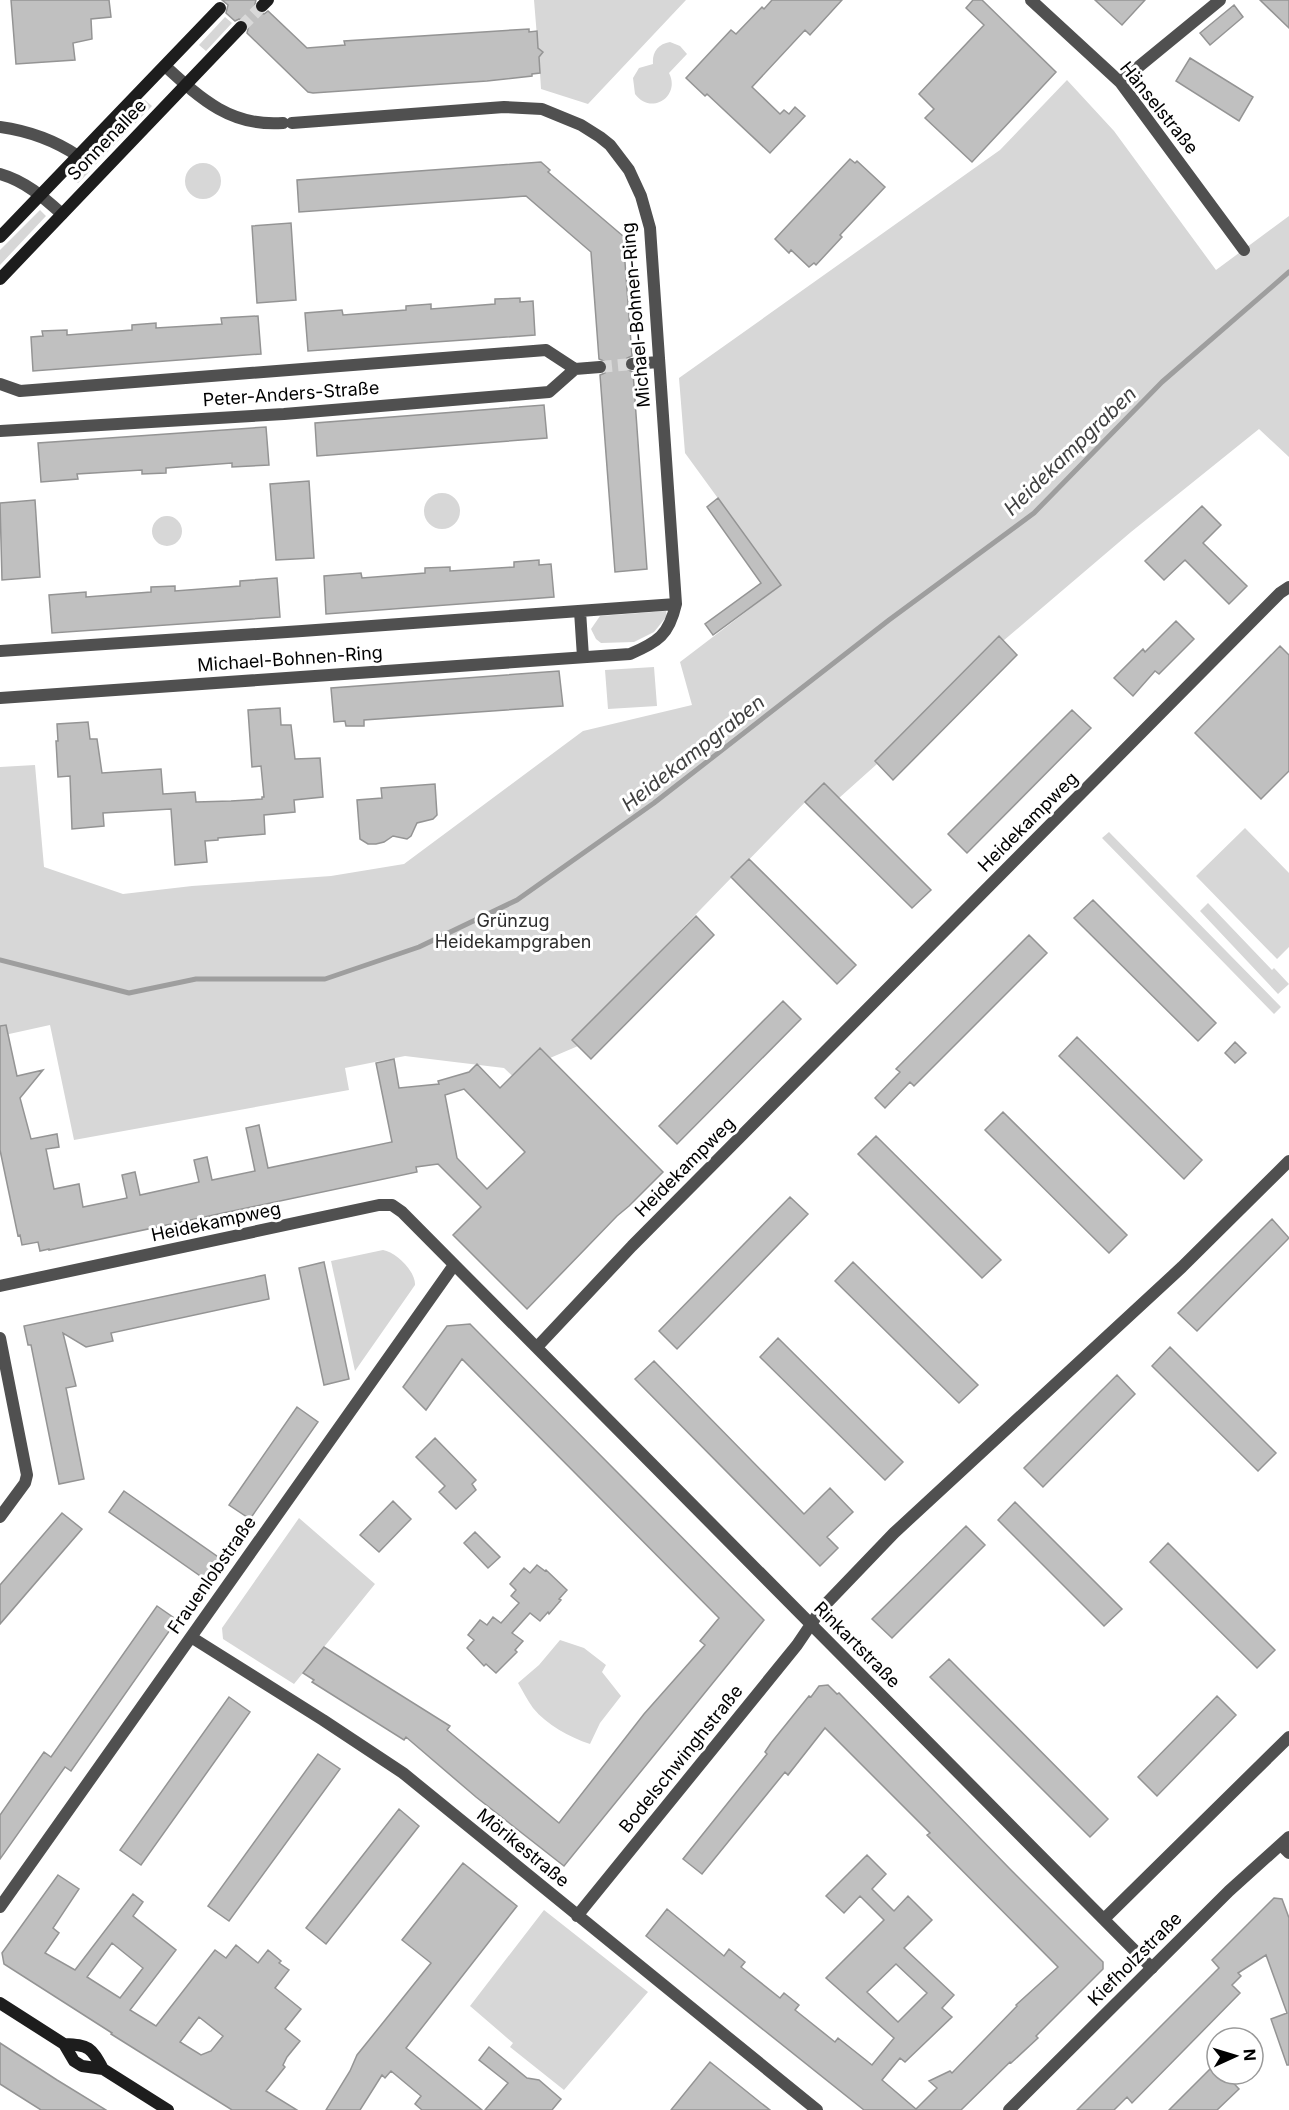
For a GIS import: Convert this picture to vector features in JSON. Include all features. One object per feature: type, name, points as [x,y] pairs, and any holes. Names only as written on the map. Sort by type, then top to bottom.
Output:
[{"type":"main road","name":"Sonnenallee","points":[[0,237],[220,8]]},
{"type":"main road","name":"Sonnenallee","points":[[0,279],[241,27]]},
{"type":"main road","points":[[0,2003],[64,2044],[74,2061],[82,2067],[103,2069],[168,2110]]},
{"type":"main road","points":[[64,2044],[84,2045],[93,2050],[103,2069]]},
{"type":"street","name":"Hänselstraße","points":[[1031,0],[1120,82],[1244,250]]},
{"type":"street","points":[[1120,82],[1220,0]]},
{"type":"street","name":"Michael-Bohnen-Ring","points":[[0,698],[630,654],[654,643],[672,622],[676,604],[650,228],[641,196],[629,170],[600,137],[564,117],[542,109],[516,107],[262,123],[227,115],[186,85],[165,66]]},
{"type":"street","points":[[0,128],[38,135],[57,142],[78,156]]},
{"type":"street","points":[[0,174],[16,180],[41,195],[62,214]]},
{"type":"street","name":"Peter-Anders-Straße","points":[[0,384],[20,391],[546,351],[575,369],[549,392],[284,414],[0,431]]},
{"type":"street","points":[[632,364],[659,362]]},
{"type":"street","points":[[575,369],[600,367]]},
{"type":"street","name":"Heidekampweg","points":[[0,1287],[379,1205],[392,1205],[402,1212],[537,1347],[632,1246],[1289,586]]},
{"type":"street","name":"Michael-Bohnen-Ring","points":[[0,651],[302,632],[676,604]]},
{"type":"street","points":[[580,611],[583,657]]},
{"type":"street","points":[[811,1625],[822,1608],[894,1533],[1182,1267],[1289,1161]]},
{"type":"street","name":"Frauenlobstraße","points":[[0,1907],[454,1265]]},
{"type":"street","points":[[0,1338],[27,1475],[24,1483],[0,1516]]},
{"type":"street","name":"Rinkartstraße","points":[[537,1347],[1152,1968]]},
{"type":"street","name":"Bodelschwinghstraße","points":[[578,1916],[811,1625]]},
{"type":"street","name":"Mörikestraße","points":[[191,1637],[403,1773],[817,2110]]},
{"type":"street","points":[[1104,1919],[1289,1737]]},
{"type":"street","name":"Kiefholzstraße","points":[[1009,2110],[1229,1891],[1286,1845]]},
{"type":"green space","points":[[534,0],[686,0],[588,104],[541,89],[539,56],[542,51],[538,49]]},
{"type":"green space","points":[[225,17],[232,23],[206,51],[199,45]]},
{"type":"green space","points":[[670,42],[680,46],[687,54],[669,73],[672,81],[668,96],[656,103],[649,103],[635,94],[633,78],[639,68],[653,64],[659,47]]},
{"type":"green space","name":"Grünzug Heidekampgraben","points":[[1067,80],[1114,131],[1216,270],[1289,216],[1289,457],[1259,429],[1131,532],[1003,641],[998,637],[875,761],[877,764],[839,798],[823,784],[573,1040],[578,1046],[550,1058],[539,1048],[518,1070],[545,1097],[567,1075],[580,1089],[553,1115],[504,1068],[405,1056],[345,1068],[349,1090],[74,1140],[50,1025],[0,1036],[0,767],[35,765],[44,867],[123,894],[192,886],[331,876],[404,864],[583,731],[692,705],[680,662],[781,585],[685,453],[679,378],[1000,150]]},
{"type":"green space","points":[[145,100],[152,106],[95,165],[88,159]]},
{"type":"green space","points":[[203,163],[216,168],[221,181],[216,194],[203,199],[190,194],[185,181],[190,168]]},
{"type":"green space","points":[[83,164],[90,171],[78,183],[71,177]]},
{"type":"green space","points":[[40,210],[46,216],[0,265],[0,250]]},
{"type":"green space","points":[[442,493],[455,498],[460,511],[455,524],[442,529],[429,524],[424,511],[429,498]]},
{"type":"green space","points":[[167,516],[173,517],[181,525],[181,537],[173,545],[167,546],[161,545],[153,537],[152,531],[153,525],[161,517]]},
{"type":"green space","points":[[666,611],[667,616],[654,632],[634,642],[601,643],[591,629],[600,616]]},
{"type":"green space","points":[[654,667],[657,706],[608,709],[605,670]]},
{"type":"green space","points":[[1245,828],[1289,873],[1289,947],[1277,959],[1196,876]]},
{"type":"green space","points":[[1109,832],[1281,1007],[1274,1014],[1102,838]]},
{"type":"green space","points":[[1208,903],[1272,970],[1274,968],[1289,984],[1278,994],[1200,911]]},
{"type":"green space","points":[[383,1250],[394,1254],[404,1263],[412,1274],[415,1285],[355,1371],[331,1261]]},
{"type":"green space","points":[[299,1518],[375,1584],[294,1684],[223,1639],[222,1628]]},
{"type":"green space","points":[[560,1640],[584,1648],[606,1665],[602,1672],[621,1696],[600,1723],[590,1744],[566,1734],[545,1720],[533,1708],[518,1683],[539,1665]]},
{"type":"green space","points":[[544,1910],[648,1992],[564,2090],[510,2047],[513,2043],[470,2006]]},
{"type":"building","points":[[11,0],[109,0],[111,17],[91,19],[92,39],[73,43],[75,60],[16,64]]},
{"type":"building","points":[[222,0],[256,0],[254,8],[257,12],[264,14],[268,11],[307,48],[345,45],[344,41],[529,29],[529,32],[537,31],[538,48],[543,52],[539,57],[540,73],[487,81],[308,92],[247,33],[249,25],[246,21],[239,19],[235,21],[226,13],[228,5]]},
{"type":"building","points":[[772,0],[842,0],[810,35],[805,30],[752,87],[780,114],[784,110],[789,114],[795,107],[805,116],[770,153],[707,94],[705,96],[686,78],[731,30],[736,34]]},
{"type":"building","points":[[973,0],[982,0],[1056,72],[972,162],[925,118],[934,109],[919,94],[984,25],[966,8]]},
{"type":"building","points":[[1095,0],[1145,0],[1122,25]]},
{"type":"building","points":[[1260,0],[1289,0],[1289,28]]},
{"type":"building","points":[[1234,5],[1243,17],[1210,45],[1200,33]]},
{"type":"building","points":[[1190,58],[1253,97],[1239,121],[1176,81]]},
{"type":"building","points":[[850,159],[855,163],[857,161],[885,187],[840,235],[842,237],[816,265],[814,263],[809,267],[791,250],[789,253],[775,239]]},
{"type":"building","points":[[541,162],[550,170],[548,172],[623,236],[632,356],[627,358],[624,364],[626,369],[633,372],[647,569],[615,572],[600,375],[605,373],[608,367],[606,362],[599,359],[591,252],[526,196],[299,212],[297,180]]},
{"type":"building","points":[[291,223],[296,300],[257,303],[252,226]]},
{"type":"building","points":[[520,298],[520,302],[533,301],[535,335],[308,351],[305,313],[342,310],[343,315],[406,310],[406,306],[431,304],[431,309],[495,304],[495,299]]},
{"type":"building","points":[[258,316],[261,354],[33,371],[31,337],[43,336],[42,331],[67,330],[67,335],[132,330],[132,325],[156,323],[156,328],[222,324],[221,318]]},
{"type":"building","points":[[544,405],[547,438],[317,456],[315,423]]},
{"type":"building","points":[[266,427],[269,465],[232,467],[232,463],[166,468],[166,473],[142,474],[142,470],[77,474],[78,479],[41,482],[38,443]]},
{"type":"building","points":[[309,481],[314,558],[276,560],[270,484]]},
{"type":"building","points":[[718,498],[781,585],[713,635],[705,624],[761,583],[707,507]]},
{"type":"building","points":[[35,500],[40,577],[2,580],[0,503]]},
{"type":"building","points":[[1202,506],[1221,525],[1203,543],[1247,586],[1229,604],[1185,560],[1164,580],[1145,561]]},
{"type":"building","points":[[539,560],[539,565],[551,564],[554,597],[326,614],[324,576],[361,573],[362,578],[425,573],[425,568],[450,567],[450,571],[514,567],[514,562]]},
{"type":"building","points":[[277,578],[280,617],[52,633],[49,595],[86,592],[86,597],[151,592],[151,587],[175,586],[175,591],[240,586],[240,581]]},
{"type":"building","points":[[1176,621],[1194,639],[1159,674],[1155,671],[1133,696],[1114,678],[1143,649],[1145,652]]},
{"type":"building","points":[[999,636],[1017,655],[893,780],[875,761]]},
{"type":"building","points":[[1280,646],[1289,655],[1289,771],[1261,799],[1195,733]]},
{"type":"building","points":[[559,671],[563,706],[364,720],[364,726],[346,726],[345,721],[334,722],[331,688]]},
{"type":"building","points":[[280,708],[281,725],[291,725],[295,759],[320,758],[323,797],[294,800],[295,812],[264,815],[265,834],[205,841],[207,862],[175,865],[171,809],[103,813],[104,826],[72,829],[70,776],[58,777],[57,724],[88,722],[90,739],[97,739],[102,773],[161,769],[163,794],[195,792],[196,802],[262,799],[264,797],[261,766],[252,767],[248,710]]},
{"type":"building","points":[[1072,710],[1091,728],[967,853],[948,834]]},
{"type":"building","points":[[824,783],[931,890],[912,908],[805,802]]},
{"type":"building","points":[[435,784],[437,815],[433,819],[417,823],[411,836],[407,839],[393,836],[384,842],[368,844],[360,839],[357,800],[382,798],[381,788]]},
{"type":"building","points":[[749,859],[856,965],[837,984],[731,877]]},
{"type":"building","points":[[1093,900],[1216,1023],[1198,1041],[1074,918]]},
{"type":"building","points":[[696,916],[714,935],[591,1059],[572,1040]]},
{"type":"building","points":[[1029,935],[1047,953],[914,1086],[910,1082],[885,1108],[875,1098],[900,1072],[896,1069]]},
{"type":"building","points":[[783,1001],[801,1019],[677,1144],[659,1126]]},
{"type":"building","points":[[6,1025],[17,1076],[43,1070],[20,1098],[31,1139],[57,1134],[59,1147],[46,1149],[54,1189],[79,1184],[83,1207],[127,1198],[122,1175],[135,1172],[140,1195],[199,1182],[194,1160],[207,1157],[212,1180],[255,1171],[246,1128],[259,1125],[268,1168],[392,1142],[376,1063],[394,1059],[399,1088],[439,1084],[438,1081],[469,1072],[477,1064],[500,1088],[540,1048],[663,1172],[527,1309],[453,1235],[481,1207],[438,1164],[416,1167],[417,1172],[40,1251],[38,1242],[22,1245],[20,1235],[18,1236],[0,1150],[0,1026]],"holes":[[[464,1089],[525,1152],[487,1189],[457,1158],[445,1095]]]},
{"type":"building","points":[[1077,1037],[1202,1160],[1184,1179],[1059,1056]]},
{"type":"building","points":[[1235,1042],[1246,1053],[1235,1063],[1225,1053]]},
{"type":"building","points":[[1003,1112],[1127,1235],[1109,1253],[985,1130]]},
{"type":"building","points":[[876,1136],[1001,1260],[982,1278],[858,1154]]},
{"type":"building","points":[[790,1197],[808,1214],[677,1349],[659,1331]]},
{"type":"building","points":[[1272,1219],[1289,1238],[1197,1331],[1178,1313]]},
{"type":"building","points":[[324,1262],[349,1379],[324,1385],[299,1268]]},
{"type":"building","points":[[853,1262],[978,1385],[959,1403],[835,1281]]},
{"type":"building","points":[[265,1275],[269,1299],[111,1333],[113,1341],[86,1347],[63,1333],[76,1386],[66,1388],[84,1479],[59,1484],[31,1345],[28,1345],[24,1326]]},
{"type":"building","points":[[470,1324],[764,1620],[564,1866],[476,1797],[406,1737],[404,1740],[312,1682],[314,1680],[303,1673],[324,1647],[450,1726],[447,1730],[559,1823],[644,1714],[705,1645],[700,1641],[719,1618],[462,1359],[426,1410],[403,1387],[447,1326]]},
{"type":"building","points":[[778,1338],[903,1462],[885,1480],[760,1357]]},
{"type":"building","points":[[1170,1347],[1276,1453],[1258,1471],[1152,1366]]},
{"type":"building","points":[[654,1361],[804,1514],[830,1488],[853,1512],[827,1537],[838,1548],[820,1566],[635,1379]]},
{"type":"building","points":[[1117,1375],[1135,1394],[1043,1487],[1024,1468]]},
{"type":"building","points":[[297,1407],[318,1422],[250,1519],[229,1505]]},
{"type":"building","points":[[435,1438],[476,1480],[472,1484],[476,1490],[456,1509],[439,1492],[445,1486],[416,1457]]},
{"type":"building","points":[[124,1491],[221,1559],[206,1580],[109,1512]]},
{"type":"building","points":[[393,1501],[411,1519],[379,1552],[360,1535]]},
{"type":"building","points":[[1015,1502],[1122,1609],[1104,1626],[998,1520]]},
{"type":"building","points":[[62,1513],[82,1529],[0,1624],[0,1585]]},
{"type":"building","points":[[966,1526],[985,1545],[892,1638],[872,1619]]},
{"type":"building","points":[[475,1532],[500,1557],[488,1568],[464,1543]]},
{"type":"building","points":[[1168,1543],[1275,1650],[1257,1668],[1150,1562]]},
{"type":"building","points":[[537,1565],[546,1570],[567,1590],[549,1614],[548,1612],[540,1621],[530,1613],[512,1633],[523,1641],[515,1650],[517,1652],[496,1673],[486,1664],[484,1666],[467,1648],[474,1640],[468,1635],[480,1620],[487,1625],[493,1617],[501,1623],[519,1603],[511,1596],[516,1590],[510,1584],[524,1568],[530,1573]]},
{"type":"building","points":[[157,1606],[177,1620],[71,1771],[65,1767],[0,1859],[0,1815],[44,1752],[51,1757]]},
{"type":"building","points":[[949,1659],[1108,1819],[1090,1837],[930,1677]]},
{"type":"building","points":[[828,1685],[837,1694],[839,1693],[1103,1962],[1103,1969],[1036,2036],[1038,2038],[961,2110],[864,2110],[646,1936],[667,1909],[724,1956],[729,1949],[745,1962],[741,1967],[780,1998],[784,1993],[799,2005],[795,2010],[835,2042],[838,2038],[872,2065],[894,2038],[826,1978],[884,1920],[860,1896],[844,1913],[826,1896],[867,1855],[886,1874],[872,1889],[894,1911],[908,1896],[932,1920],[904,1948],[954,1995],[942,2008],[952,2017],[905,2062],[900,2058],[882,2080],[916,2109],[937,2088],[929,2081],[950,2071],[952,2073],[1016,2005],[1058,1967],[927,1835],[930,1833],[825,1728],[788,1775],[785,1772],[702,1874],[683,1859],[767,1754],[765,1752],[771,1743],[819,1686]],"holes":[[[896,1964],[927,1993],[898,2022],[867,1992]]]},
{"type":"building","points":[[1217,1696],[1236,1715],[1157,1796],[1138,1777]]},
{"type":"building","points":[[229,1697],[250,1712],[141,1865],[120,1850]]},
{"type":"building","points":[[318,1754],[340,1769],[229,1921],[208,1906]]},
{"type":"building","points":[[399,1809],[419,1826],[326,1944],[306,1928]]},
{"type":"building","points":[[463,1863],[517,1906],[406,2048],[482,2110],[422,2110],[415,2104],[421,2096],[391,2071],[385,2078],[382,2075],[360,2110],[326,2110],[357,2055],[431,1963],[402,1940]]},
{"type":"building","points":[[58,1875],[79,1889],[53,1928],[59,1933],[45,1953],[75,1970],[133,1894],[143,1902],[133,1916],[176,1950],[130,2010],[156,2026],[215,1950],[226,1958],[236,1945],[258,1963],[268,1950],[281,1961],[279,1963],[289,1970],[275,1988],[301,2009],[285,2029],[300,2041],[287,2057],[283,2065],[285,2067],[266,2091],[297,2110],[232,2110],[4,1964],[2,1953]],"holes":[[[112,1943],[143,1968],[120,1998],[87,1977]],[[199,2017],[223,2036],[211,2051],[201,2055],[180,2042]]]},
{"type":"building","points":[[1274,1898],[1282,1899],[1289,1918],[1289,2065],[1287,2065],[1271,2019],[1287,2013],[1266,1955],[1238,1973],[1241,1976],[1232,1985],[1240,1993],[1205,2026],[1205,2029],[1132,2103],[1127,2097],[1114,2110],[1077,2110],[1219,1968],[1212,1960]]},
{"type":"building","points":[[0,2043],[106,2110],[41,2110],[0,2084]]},
{"type":"building","points":[[489,2047],[527,2078],[539,2080],[561,2099],[552,2110],[485,2110],[508,2083],[479,2060]]},
{"type":"building","points":[[710,2062],[761,2103],[770,2110],[671,2110]]},
{"type":"building","points":[[1205,2074],[1205,2086],[1236,2086],[1239,2089],[1217,2110],[1169,2110]]},
{"type":"waterway","name":"Heidekampgraben","points":[[0,960],[129,993],[196,979],[325,979],[419,947],[517,900],[654,803],[889,620],[1034,513],[1162,382],[1289,272]]},
{"type":"tunnel","points":[[241,27],[262,6]]},
{"type":"tunnel","points":[[600,367],[632,364]]}]
